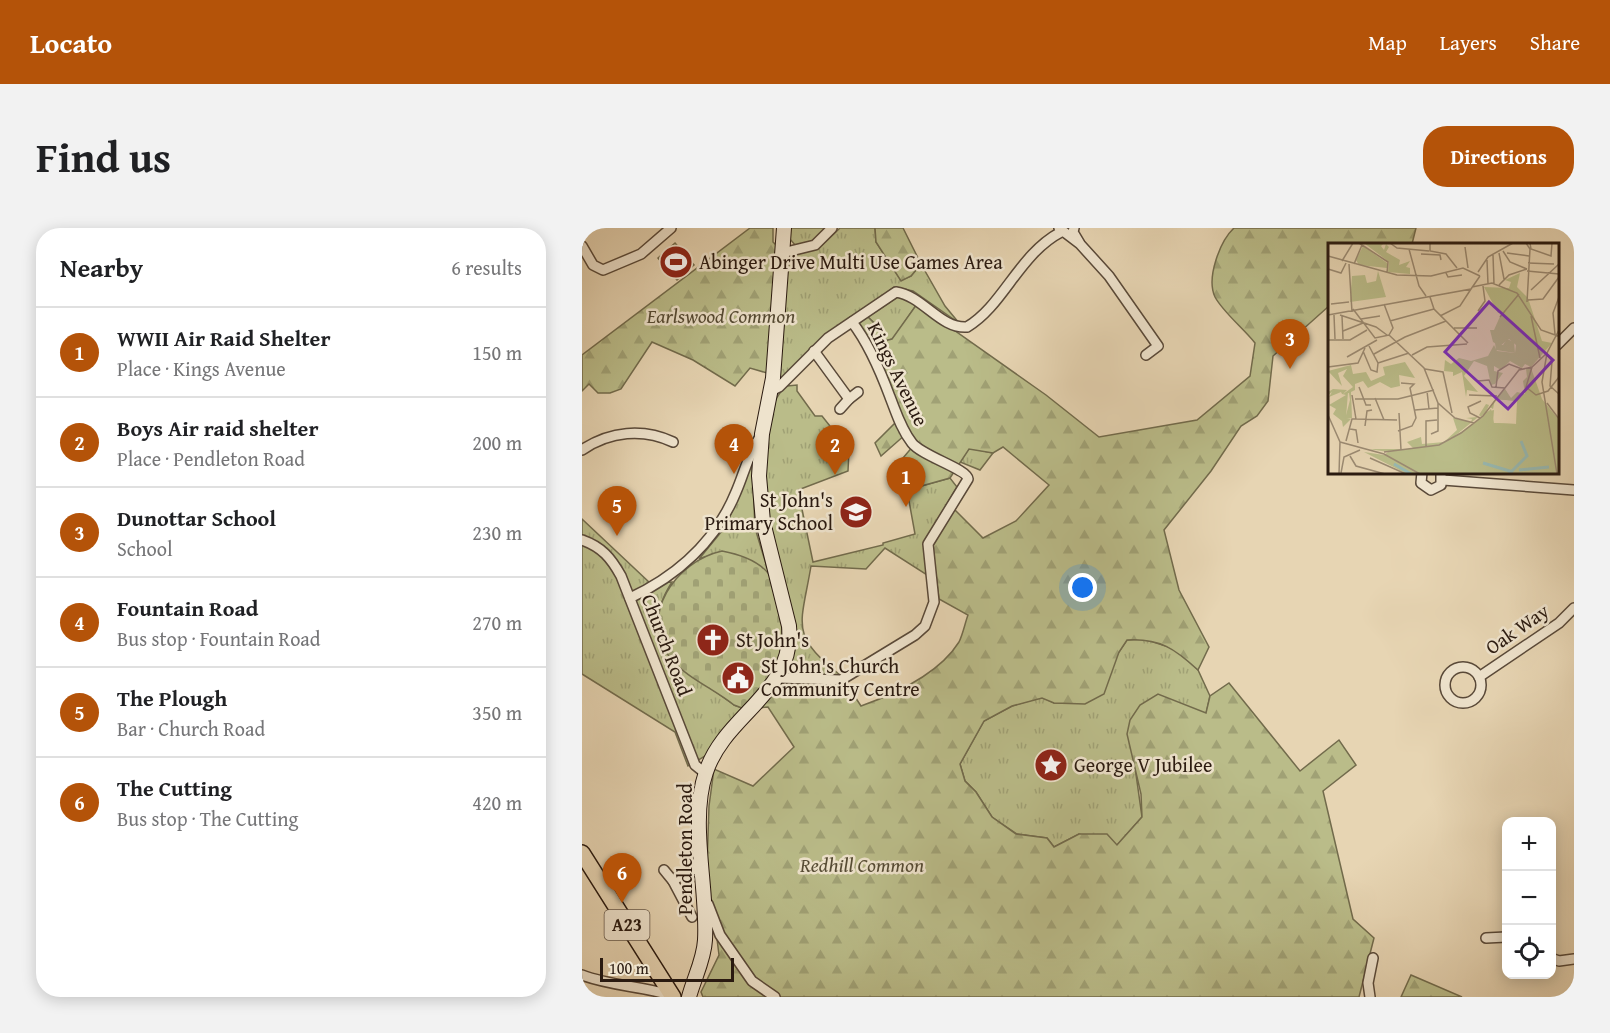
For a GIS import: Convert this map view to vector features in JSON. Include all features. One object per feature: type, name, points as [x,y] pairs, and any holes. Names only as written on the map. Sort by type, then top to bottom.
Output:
[{"type":"main road","name":"A23","points":[[582,853],[673,996]]},
{"type":"street","points":[[582,246],[593,265],[603,270],[641,254],[671,228]]},
{"type":"street","name":"Pendleton Road","points":[[689,997],[699,971],[705,940],[701,869],[701,805],[705,773],[725,736],[778,678],[789,654],[791,642],[761,513],[759,476],[762,434],[771,391],[784,228]]},
{"type":"street","points":[[782,253],[815,245],[832,228]]},
{"type":"street","points":[[1074,228],[1073,232],[1080,244],[1109,276],[1162,344],[1146,355]]},
{"type":"street","points":[[771,391],[779,387],[814,351],[896,292],[905,293],[948,323],[957,327],[967,327],[992,302],[1029,256],[1060,230],[1080,244]]},
{"type":"street","name":"Kings Avenue","points":[[778,678],[841,680],[915,635],[925,626],[934,602],[928,544],[968,479],[964,471],[922,453],[911,442],[896,416],[872,353],[852,322]]},
{"type":"street","points":[[1559,343],[1574,328]]},
{"type":"street","points":[[814,351],[849,399]]},
{"type":"street","points":[[840,409],[858,392]]},
{"type":"street","points":[[582,450],[600,440],[631,434],[646,433],[673,442]]},
{"type":"street","points":[[630,598],[661,582],[706,542],[727,512],[751,453],[762,434]]},
{"type":"street","points":[[1422,474],[1421,483],[1428,490],[1438,488],[1442,476],[1574,490]]},
{"type":"street","name":"Church Road","points":[[582,540],[596,545],[605,552],[618,570],[695,765],[705,773]]},
{"type":"street","name":"Oak Way","points":[[1479,677],[1559,623],[1574,608]]},
{"type":"street","points":[[673,881],[688,870],[701,869]]},
{"type":"street","points":[[664,870],[673,881],[692,917]]},
{"type":"street","points":[[702,890],[720,935],[752,981],[775,997]]},
{"type":"street","points":[[1486,938],[1502,937]]},
{"type":"street","points":[[1370,997],[1368,983],[1373,958]]},
{"type":"street","points":[[1556,960],[1574,959]]},
{"type":"street","points":[[582,975],[599,981],[644,987],[673,996]]},
{"type":"green space","name":"Earlswood Common","points":[[750,228],[773,228],[773,242],[777,246],[767,373],[750,368],[735,386],[693,360],[652,342],[621,389],[610,393],[598,393],[589,384],[582,391],[582,355]]},
{"type":"green space","points":[[790,228],[828,228],[811,242],[796,246],[789,238]]},
{"type":"green space","points":[[840,228],[875,228],[876,242],[901,280],[911,276],[921,264],[945,306],[959,323],[913,291],[894,287],[849,321],[781,379],[778,377],[788,262],[797,253],[822,245]]},
{"type":"green space","points":[[875,228],[903,228],[921,264],[911,276],[901,281],[876,242]]},
{"type":"green space","name":"Redhill Common","points":[[1234,228],[1416,228],[1412,243],[1328,243],[1328,307],[1273,356],[1268,401],[1257,416],[1241,426],[1211,471],[1164,530],[1179,590],[1209,647],[1198,670],[1166,646],[1149,641],[1127,640],[1119,652],[1104,694],[1085,704],[1054,703],[1042,698],[1012,706],[984,721],[960,764],[965,781],[976,792],[992,817],[1016,834],[1047,838],[1054,847],[1079,834],[1107,834],[1117,845],[1142,817],[1141,794],[1127,734],[1130,720],[1140,705],[1158,694],[1206,713],[1210,696],[1229,683],[1300,771],[1339,740],[1356,765],[1323,791],[1353,919],[1374,938],[1359,997],[703,997],[701,992],[719,955],[715,923],[702,890],[707,865],[709,806],[714,769],[753,786],[794,747],[768,707],[758,708],[782,683],[846,683],[861,706],[902,689],[940,664],[959,642],[968,615],[939,599],[932,545],[954,509],[983,538],[1016,521],[1049,485],[1003,447],[993,453],[969,449],[950,478],[907,490],[903,458],[914,445],[906,434],[881,456],[875,443],[901,417],[884,369],[858,324],[868,317],[877,326],[884,341],[892,339],[917,304],[1046,395],[1099,437],[1197,420],[1250,376],[1255,343],[1223,309],[1213,289],[1213,270],[1219,251]]},
{"type":"green space","name":"Abinger Drive Multi Use Games Area","points":[[675,243],[694,265],[677,280],[658,258]]},
{"type":"green space","points":[[898,297],[917,304],[893,339],[884,341],[877,326],[868,317]]},
{"type":"green space","points":[[797,385],[797,391],[815,416],[822,416],[849,450],[848,471],[798,490],[813,562],[883,545],[883,543],[915,534],[907,490],[950,478],[957,487],[929,534],[927,575],[885,548],[866,569],[811,566],[802,616],[803,628],[813,649],[840,675],[785,675],[792,653],[794,631],[786,589],[768,525],[764,503],[764,476],[766,448],[774,405],[778,395],[787,386]]},
{"type":"green space","points":[[969,448],[993,453],[980,470],[960,462]]},
{"type":"green space","points":[[752,461],[755,528],[769,574],[754,564],[735,558],[707,556],[699,559],[726,526]]},
{"type":"green space","points":[[582,519],[650,583],[672,582],[660,605],[657,625],[661,642],[670,656],[683,669],[734,705],[742,708],[707,755],[688,766],[675,732],[582,674]]},
{"type":"green space","points":[[722,551],[747,558],[768,573],[773,581],[781,618],[782,644],[777,664],[766,682],[742,708],[734,705],[677,666],[662,642],[658,625],[660,609],[666,593],[677,578],[690,566],[705,557]]},
{"type":"green space","points":[[1144,639],[1175,649],[1198,670],[1210,696],[1206,714],[1133,753],[1142,817],[1117,845],[1079,834],[1054,847],[1047,838],[1017,834],[992,817],[976,792],[965,781],[960,764],[984,721],[1012,706],[1042,697],[1054,703],[1067,703],[1119,652],[1127,640]]},
{"type":"green space","points":[[1411,975],[1462,997],[1401,997]]},
{"type":"place","name":"Abinger Drive Multi Use Games Area","points":[[676,262]]},
{"type":"place","name":"Dunottar School","points":[[1290,369]]},
{"type":"place","name":"Fountain Road","points":[[734,474]]},
{"type":"place","name":"Boys Air raid shelter","points":[[835,475]]},
{"type":"place","name":"WWII Air Raid Shelter","points":[[906,507]]},
{"type":"place","name":"St John's Primary School","points":[[856,512]]},
{"type":"place","name":"The Plough","points":[[617,536]]},
{"type":"place","name":"St John's","points":[[713,640]]},
{"type":"place","name":"St John's Church Community Centre","points":[[738,678]]},
{"type":"place","name":"George V Jubilee","points":[[1051,765]]},
{"type":"place","name":"The Cutting","points":[[622,903]]}]
